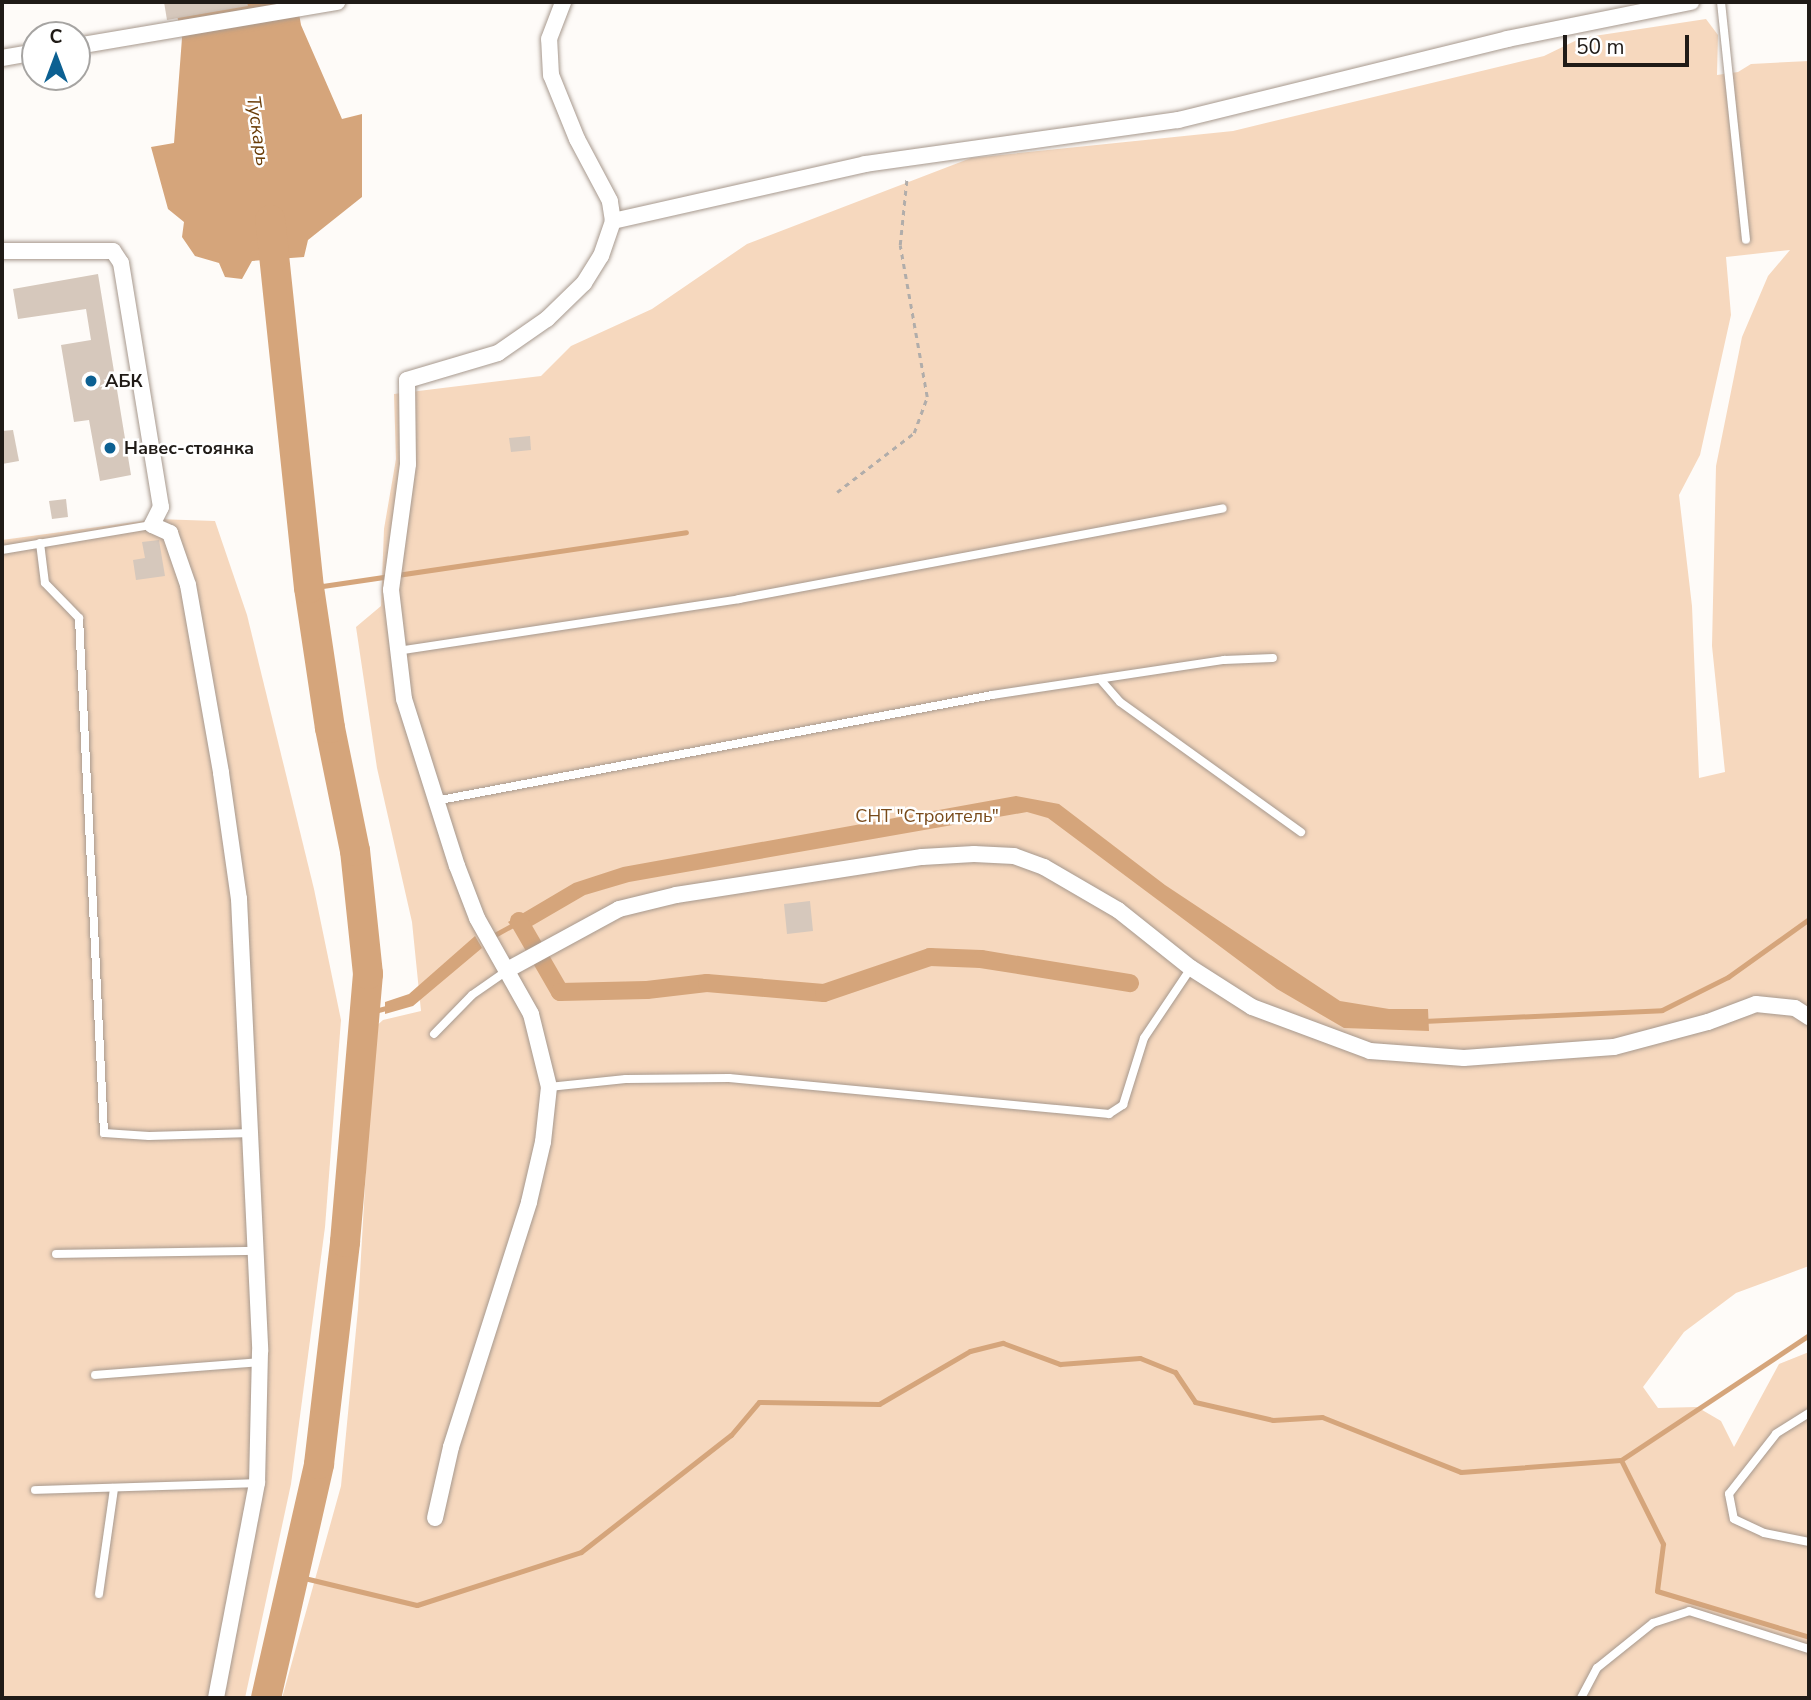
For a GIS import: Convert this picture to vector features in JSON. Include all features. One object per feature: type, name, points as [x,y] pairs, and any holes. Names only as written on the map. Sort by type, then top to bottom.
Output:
[{"type":"street","points":[[91,44],[337,2]]},
{"type":"street","points":[[435,1518],[451,1447],[529,1202],[543,1142],[549,1087],[531,1014],[509,969],[477,918],[435,801],[404,699],[394,652],[391,590],[408,464],[407,380],[498,352],[547,319],[584,283],[601,256],[612,221],[610,201],[577,139],[551,75],[549,39],[563,2]]},
{"type":"street","points":[[612,221],[753,187],[912,158],[1178,120],[1507,39],[1691,2]]},
{"type":"street","points":[[2,58],[21,55]]},
{"type":"street","points":[[2,251],[113,251],[118,255],[161,507],[152,525],[170,533],[188,585],[221,773],[239,899],[252,1133],[260,1362],[257,1483],[216,1698]]},
{"type":"street","points":[[509,969],[619,909],[665,898],[922,857],[974,854],[1014,856],[1044,867],[1118,910],[1191,968],[1252,1007],[1370,1051],[1464,1058],[1614,1046],[1708,1022],[1756,1004],[1795,1008],[1809,1017]]},
{"type":"lane","points":[[1721,2],[1746,240]]},
{"type":"lane","points":[[394,652],[739,599],[1223,509]]},
{"type":"lane","points":[[2,550],[152,525]]},
{"type":"lane","points":[[40,543],[45,583],[79,618],[104,1133],[149,1136],[252,1133]]},
{"type":"lane","points":[[435,801],[1100,679],[1224,660],[1273,658]]},
{"type":"lane","points":[[1100,679],[1120,702],[1301,832]]},
{"type":"lane","points":[[549,1087],[626,1079],[729,1078],[1109,1114],[1123,1105],[1144,1038],[1191,968]]},
{"type":"lane","points":[[434,1034],[472,995],[509,969]]},
{"type":"lane","points":[[56,1254],[256,1251]]},
{"type":"lane","points":[[95,1374],[260,1362]]},
{"type":"lane","points":[[1809,1413],[1776,1434],[1729,1494],[1734,1519],[1764,1533],[1809,1542]]},
{"type":"lane","points":[[35,1490],[257,1483]]},
{"type":"lane","points":[[99,1594],[114,1488]]},
{"type":"lane","points":[[1581,1698],[1597,1668],[1653,1623],[1689,1611],[1809,1649]]},
{"type":"path","points":[[837,492],[914,433],[927,397],[900,245],[902,195],[912,158]]},
{"type":"green space","name":"СНТ \"Строитель\"","points":[[1706,19],[1718,35],[1717,75],[1738,72],[1751,64],[1809,61],[1809,1266],[1736,1293],[1684,1332],[1643,1387],[1658,1408],[1697,1407],[1721,1421],[1734,1447],[1779,1364],[1809,1352],[1809,1698],[282,1698],[341,1486],[358,1309],[374,1028],[383,1020],[421,1011],[412,922],[377,768],[356,627],[381,606],[384,529],[396,459],[394,394],[541,376],[571,346],[652,309],[747,244],[971,158],[1233,131],[1544,56],[1581,38]],"holes":[[[1790,250],[1768,276],[1742,337],[1716,466],[1712,646],[1725,772],[1699,778],[1692,606],[1679,495],[1700,455],[1731,315],[1726,257]]]},
{"type":"green space","points":[[157,519],[215,521],[247,615],[314,889],[341,1020],[325,1227],[291,1484],[245,1698],[2,1698],[2,540]]},
{"type":"water","name":"Тускарь","points":[[174,2],[297,2],[301,25],[342,119],[362,114],[362,197],[308,240],[304,257],[252,261],[242,279],[225,277],[219,263],[195,256],[182,237],[184,222],[168,209],[151,147],[174,143],[182,38]]},
{"type":"water","points":[[1016,796],[1059,804],[1165,885],[1340,1001],[1389,1009],[1428,1009],[1429,1031],[1344,1028],[1277,989],[1048,818],[1027,812],[629,882],[585,895],[518,934],[508,922],[574,883],[623,867]]},
{"type":"water","points":[[475,936],[482,948],[413,1006],[385,1014],[385,1002],[409,994]]},
{"type":"building","points":[[164,2],[247,2],[248,6],[167,20]]},
{"type":"building","points":[[98,274],[131,475],[100,481],[89,420],[74,422],[61,345],[91,340],[86,309],[18,319],[13,289]]},
{"type":"building","points":[[13,430],[19,461],[2,464],[2,431]]},
{"type":"building","points":[[530,436],[531,450],[511,452],[509,438]]},
{"type":"building","points":[[66,499],[68,517],[52,519],[49,501]]},
{"type":"building","points":[[159,540],[165,576],[136,580],[133,560],[145,558],[142,542]]},
{"type":"building","points":[[810,901],[813,931],[787,934],[784,904]]},
{"type":"waterway","points":[[266,1698],[319,1464],[345,1242],[368,974],[355,851],[330,728],[309,588],[270,220]]},
{"type":"waterway","points":[[309,588],[686,532]]},
{"type":"waterway","points":[[1423,1021],[1662,1010],[1728,977],[1809,919]]},
{"type":"waterway","points":[[519,921],[560,992],[647,990],[707,983],[824,993],[930,957],[981,959],[1130,983]]},
{"type":"waterway","points":[[491,937],[516,923]]},
{"type":"waterway","points":[[367,1013],[389,1007]]},
{"type":"waterway","points":[[1621,1460],[1809,1335]]},
{"type":"waterway","points":[[296,1576],[417,1605],[581,1552],[731,1435],[759,1402],[879,1404],[970,1351],[1003,1343],[1060,1364],[1140,1358],[1175,1372],[1195,1402],[1273,1420],[1322,1417],[1461,1472],[1621,1460],[1663,1544],[1657,1591],[1809,1637]]},
{"type":"place","name":"АБК","points":[[91,381]]},
{"type":"place","name":"Навес-стоянка","points":[[110,448]]}]
